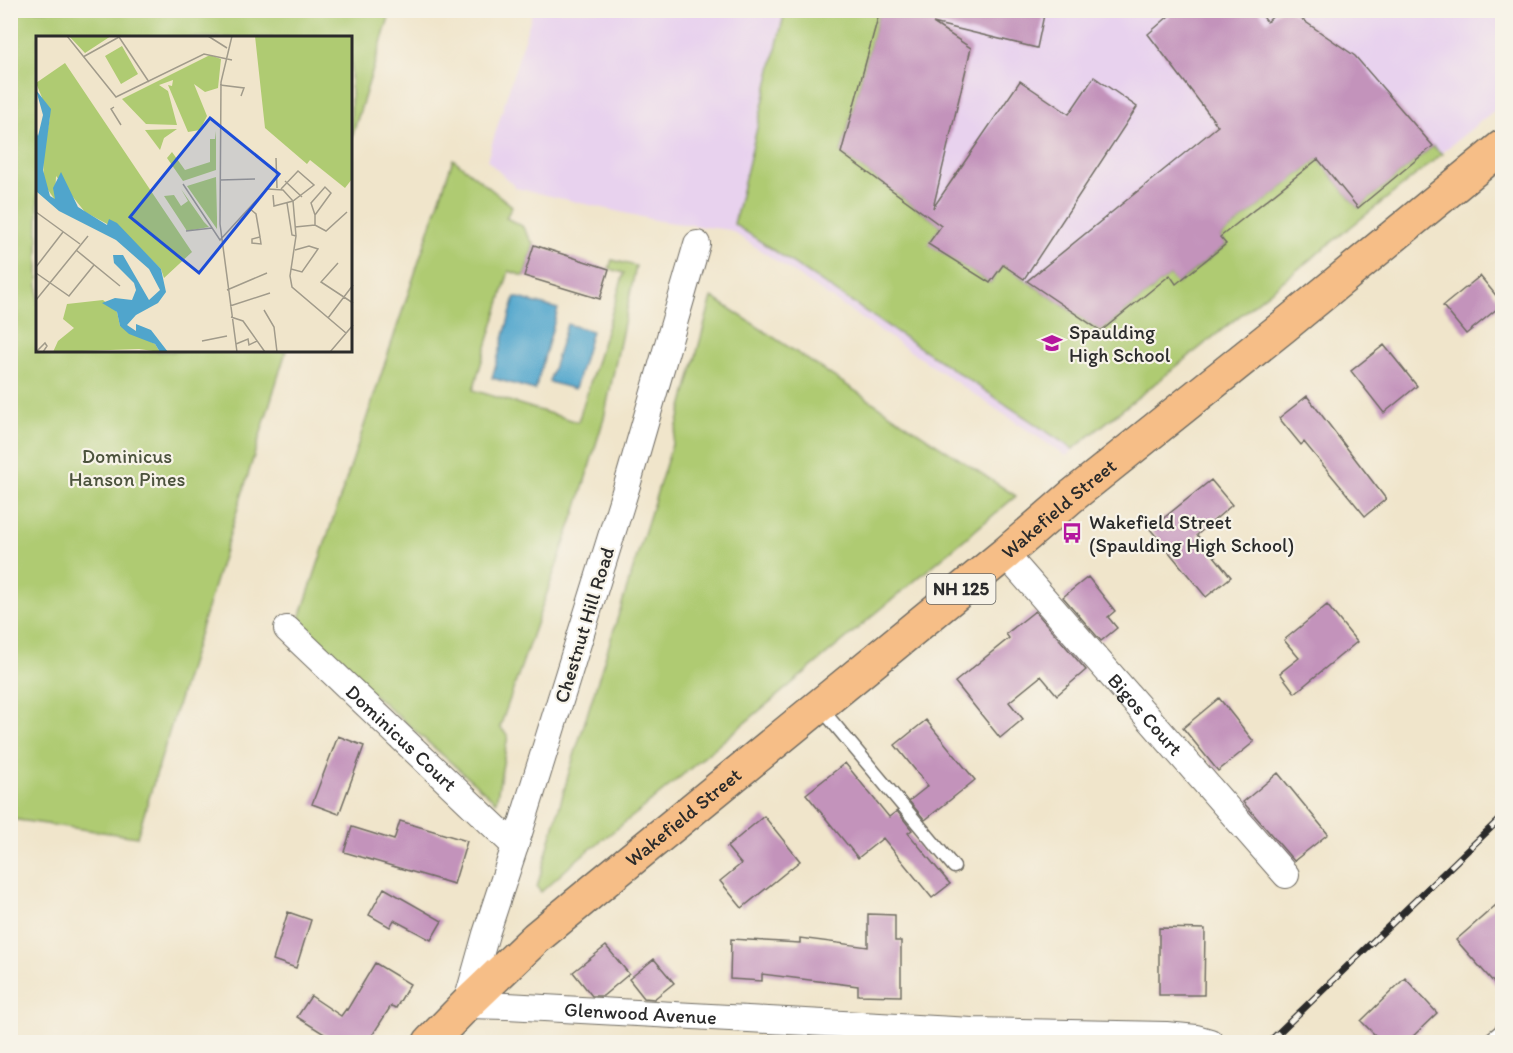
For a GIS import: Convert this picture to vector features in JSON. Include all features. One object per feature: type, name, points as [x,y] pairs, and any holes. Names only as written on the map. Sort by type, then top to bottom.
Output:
[{"type":"main road","name":"Wakefield Street","points":[[430,1042],[536,938],[1005,554],[1072,496],[1503,147]]},
{"type":"street","name":"Chestnut Hill Road","points":[[466,1005],[486,934],[628,482],[697,244]]},
{"type":"street","name":"Bigos Court","points":[[1005,554],[1286,875]]},
{"type":"street","name":"Dominicus Court","points":[[287,629],[515,846]]},
{"type":"street","name":"Glenwood Avenue","points":[[466,1005],[507,1005],[972,1037],[1166,1035],[1196,1038],[1209,1042]]},
{"type":"lane","points":[[819,705],[954,867]]},
{"type":"lane","points":[[1487,1042],[1503,1030]]},
{"type":"shaded area","name":"Spaulding High School","points":[[533,11],[1502,11],[1502,104],[1066,456],[730,230],[659,221],[516,188],[487,160]]},
{"type":"green space","name":"Dominicus Hanson Pines","points":[[11,10],[391,11],[352,137],[352,36],[36,36],[36,352],[286,352],[137,837],[11,819]]},
{"type":"green space","points":[[785,11],[880,11],[841,153],[941,226],[929,244],[990,283],[1003,265],[1101,331],[1170,275],[1177,284],[1226,245],[1220,237],[1318,159],[1358,208],[1433,146],[1442,154],[1073,449],[734,224]]},
{"type":"green space","points":[[453,159],[512,206],[506,218],[522,226],[534,245],[524,276],[509,271],[473,390],[578,422],[624,273],[609,269],[612,260],[636,266],[604,418],[577,507],[500,727],[508,736],[496,802],[297,627]]},
{"type":"green space","points":[[712,297],[1016,496],[637,813],[580,857],[541,892],[537,887],[570,769],[671,448]]},
{"type":"water","points":[[515,297],[558,309],[535,390],[492,378]]},
{"type":"water","points":[[567,324],[592,331],[575,389],[549,382]]},
{"type":"building","points":[[880,10],[1045,10],[1037,48],[933,23],[971,48],[933,208],[1020,81],[1069,114],[1094,77],[1137,107],[1024,279],[1003,265],[990,283],[928,244],[941,226],[841,153]]},
{"type":"building","points":[[1176,10],[1258,10],[1267,22],[1280,10],[1288,10],[1355,56],[1433,146],[1358,208],[1318,159],[1220,237],[1226,244],[1176,284],[1170,275],[1101,331],[1027,281],[1218,126],[1148,34]]},
{"type":"building","points":[[534,245],[609,269],[600,299],[524,276]]},
{"type":"building","points":[[1480,276],[1503,304],[1466,334],[1443,306]]},
{"type":"building","points":[[1384,345],[1417,386],[1384,413],[1351,371]]},
{"type":"building","points":[[1307,396],[1386,499],[1365,516],[1304,442],[1301,445],[1279,418]]},
{"type":"building","points":[[1211,480],[1232,505],[1197,535],[1231,577],[1206,597],[1150,529]]},
{"type":"building","points":[[1088,577],[1115,611],[1108,617],[1117,628],[1101,641],[1063,597]]},
{"type":"building","points":[[1327,605],[1357,642],[1295,693],[1280,673],[1299,658],[1284,640]]},
{"type":"building","points":[[1035,611],[1086,670],[1057,695],[1041,676],[1009,702],[1023,719],[1000,738],[955,682],[1009,638],[1006,634]]},
{"type":"building","points":[[1219,698],[1254,742],[1218,771],[1183,728]]},
{"type":"building","points":[[926,720],[975,780],[925,820],[909,801],[928,786],[895,745]]},
{"type":"building","points":[[338,736],[364,746],[339,814],[312,804]]},
{"type":"building","points":[[845,763],[889,817],[897,811],[912,830],[908,833],[950,884],[932,898],[883,838],[858,858],[806,794]]},
{"type":"building","points":[[1278,773],[1328,834],[1294,861],[1243,802]]},
{"type":"building","points":[[764,816],[800,861],[742,908],[720,881],[741,864],[727,847]]},
{"type":"building","points":[[400,821],[467,841],[454,884],[344,852],[352,827],[394,840]]},
{"type":"building","points":[[384,888],[442,921],[431,940],[394,920],[390,927],[369,915]]},
{"type":"building","points":[[1503,899],[1503,993],[1456,940]]},
{"type":"building","points":[[288,912],[311,920],[296,968],[273,960]]},
{"type":"building","points":[[868,914],[895,915],[895,941],[901,941],[901,996],[858,995],[858,986],[762,974],[762,981],[730,979],[731,939],[800,943],[800,938],[868,947]]},
{"type":"building","points":[[1159,928],[1205,929],[1204,995],[1159,995]]},
{"type":"building","points":[[606,946],[629,974],[603,996],[592,996],[573,972]]},
{"type":"building","points":[[654,959],[674,983],[654,999],[644,998],[629,979]]},
{"type":"building","points":[[375,963],[410,984],[396,1008],[391,1006],[368,1042],[337,1042],[297,1017],[311,996],[341,1016],[347,1010]]},
{"type":"building","points":[[1405,978],[1437,1013],[1407,1042],[1382,1042],[1361,1021]]},
{"type":"railway","points":[[1269,1042],[1502,817]]},
{"type":"place","name":"Spaulding High School","points":[[1052,343]]},
{"type":"place","name":"Wakefield Street (Spaulding High School)","points":[[1072,533]]}]
